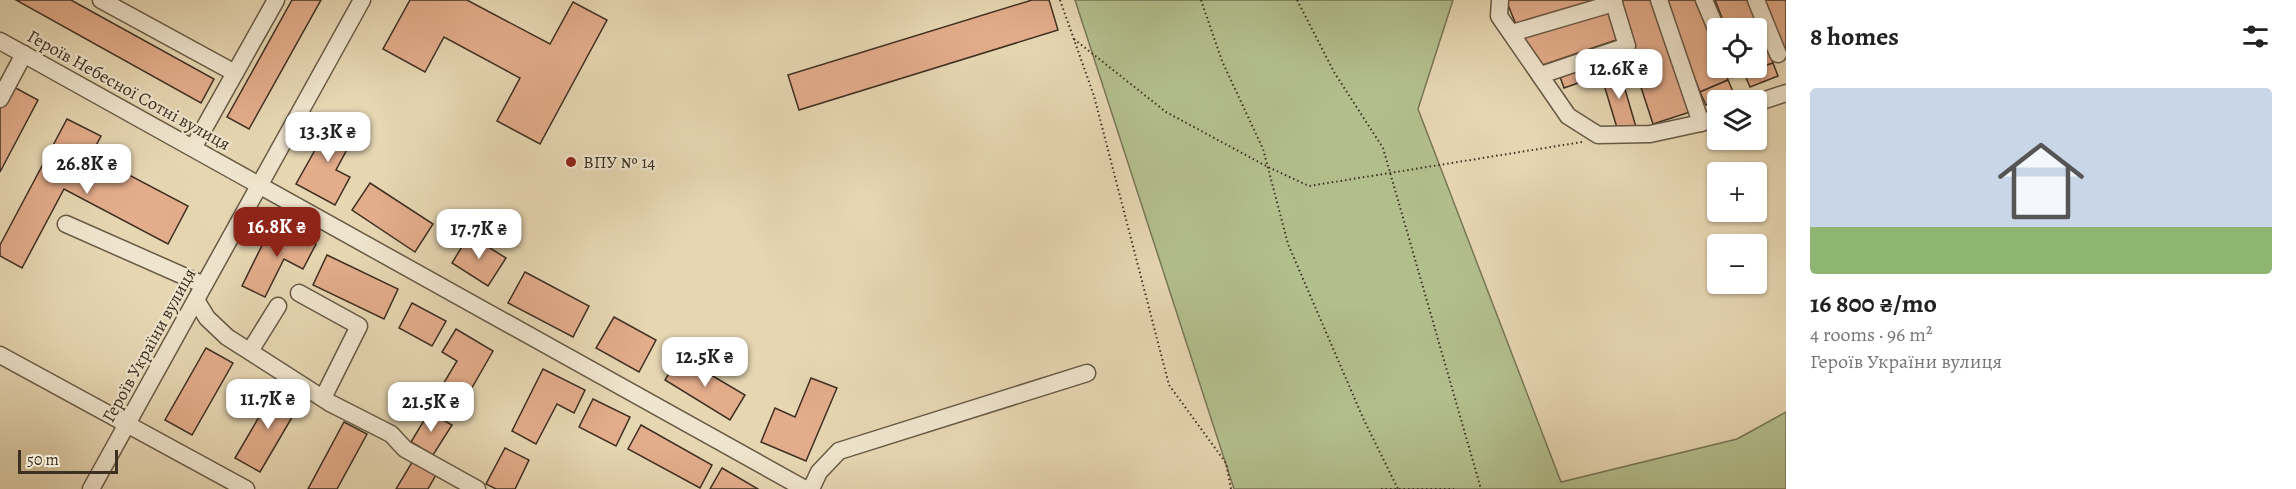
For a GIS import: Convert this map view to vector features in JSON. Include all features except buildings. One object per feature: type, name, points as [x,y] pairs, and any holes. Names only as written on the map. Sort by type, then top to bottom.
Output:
[{"type":"street","points":[[101,0],[235,73]]},
{"type":"street","points":[[193,147],[276,0]]},
{"type":"street","name":"Героїв України вулиця","points":[[91,489],[362,0]]},
{"type":"street","points":[[1500,0],[1499,16],[1568,116],[1598,135],[1650,134],[1707,121]]},
{"type":"street","points":[[1659,0],[1701,123]]},
{"type":"street","points":[[1704,0],[1712,18]]},
{"type":"street","points":[[1756,0],[1778,54]]},
{"type":"street","points":[[1512,33],[1613,1],[1628,46],[1541,75]]},
{"type":"street","name":"Героїв Небесної Сотні вулиця","points":[[0,41],[805,489]]},
{"type":"street","points":[[0,99],[24,54]]},
{"type":"street","points":[[1767,99],[1786,93]]},
{"type":"street","points":[[66,224],[200,293],[207,318],[227,337],[323,398],[391,434],[405,449],[477,489]]},
{"type":"street","points":[[298,293],[359,326],[323,398]]},
{"type":"street","points":[[250,351],[278,306]]},
{"type":"street","points":[[0,355],[246,489]]},
{"type":"street","points":[[811,489],[819,472],[838,451],[1087,373]]},
{"type":"path","points":[[1060,0],[1094,96],[1168,385],[1226,463],[1231,489]]},
{"type":"path","points":[[1201,0],[1222,60],[1263,149],[1288,244],[1363,418],[1398,488]]},
{"type":"path","points":[[1297,0],[1334,72],[1383,148],[1481,489]]},
{"type":"path","points":[[1074,39],[1166,112],[1268,167],[1309,186],[1390,171],[1584,142]]},
{"type":"path","points":[[1381,489],[1454,489]]},
{"type":"green space","points":[[1075,0],[1453,0],[1418,109],[1561,482],[1737,439],[1786,412],[1786,489],[1234,489]]},
{"type":"place","name":"ВПУ № 14","points":[[571,162]]}]
